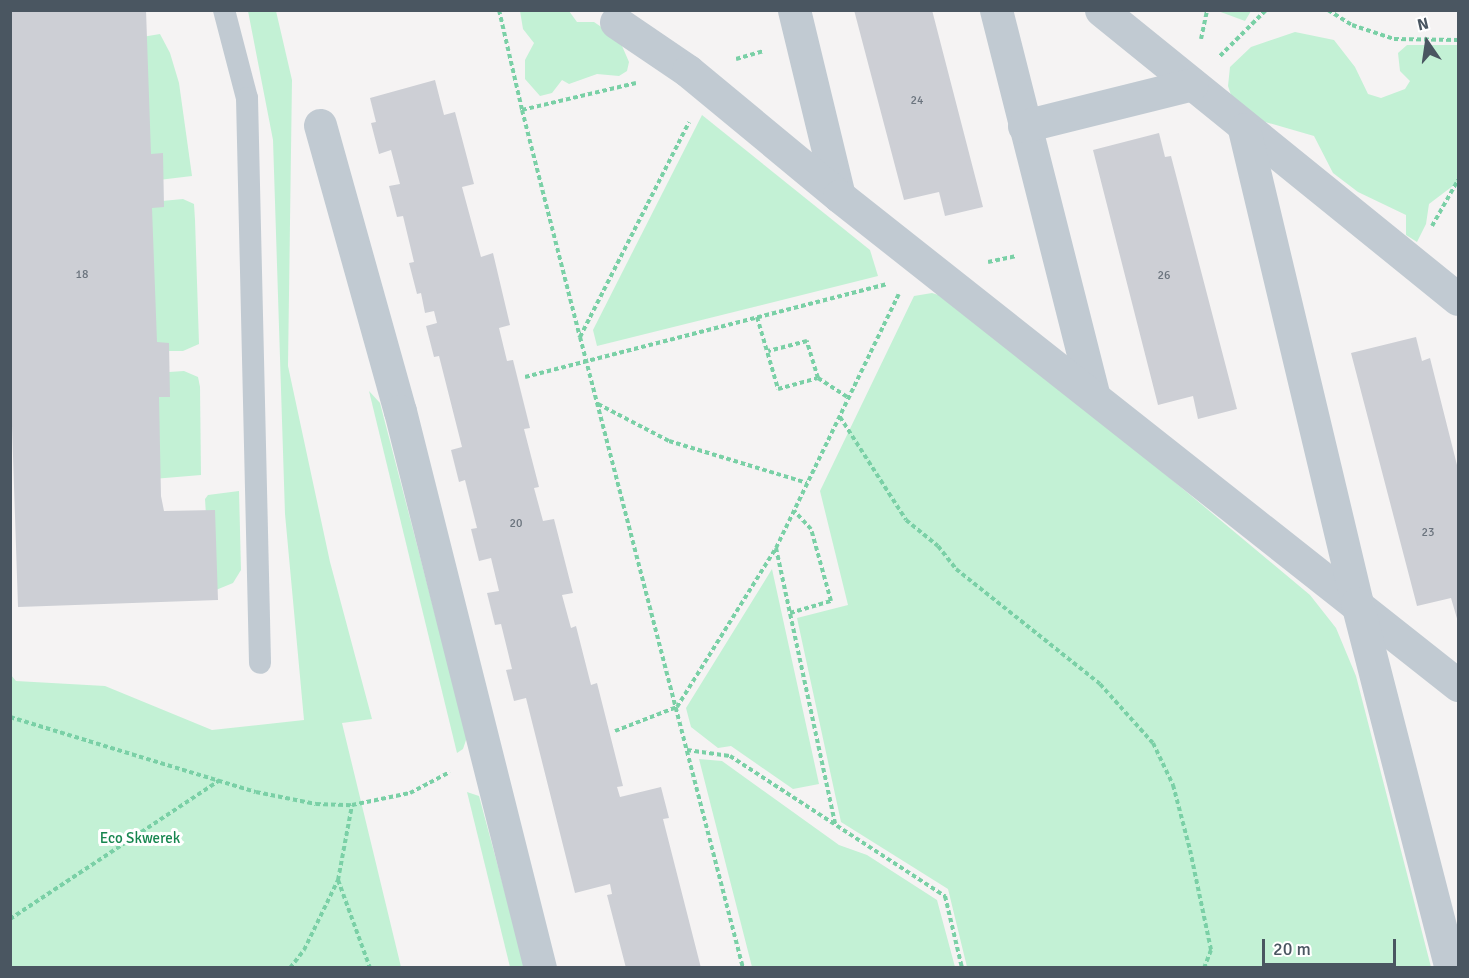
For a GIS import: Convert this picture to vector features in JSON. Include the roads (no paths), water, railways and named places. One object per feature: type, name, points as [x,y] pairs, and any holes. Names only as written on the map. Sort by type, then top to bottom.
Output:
[{"type":"street","points":[[794,10],[838,196]]},
{"type":"street","points":[[996,10],[1094,396]]},
{"type":"street","points":[[1101,10],[1244,129],[1458,299]]},
{"type":"street","points":[[616,22],[698,79],[838,196],[1358,603],[1458,685]]},
{"type":"street","points":[[1024,126],[1192,84]]},
{"type":"street","points":[[320,124],[400,411],[540,968]]},
{"type":"street","points":[[1244,129],[1358,603],[1451,968]]},
{"type":"lane","points":[[224,10],[247,98],[260,663]]},
{"type":"park label","name":"Eco Skwerek","points":[[140,839]]}]
